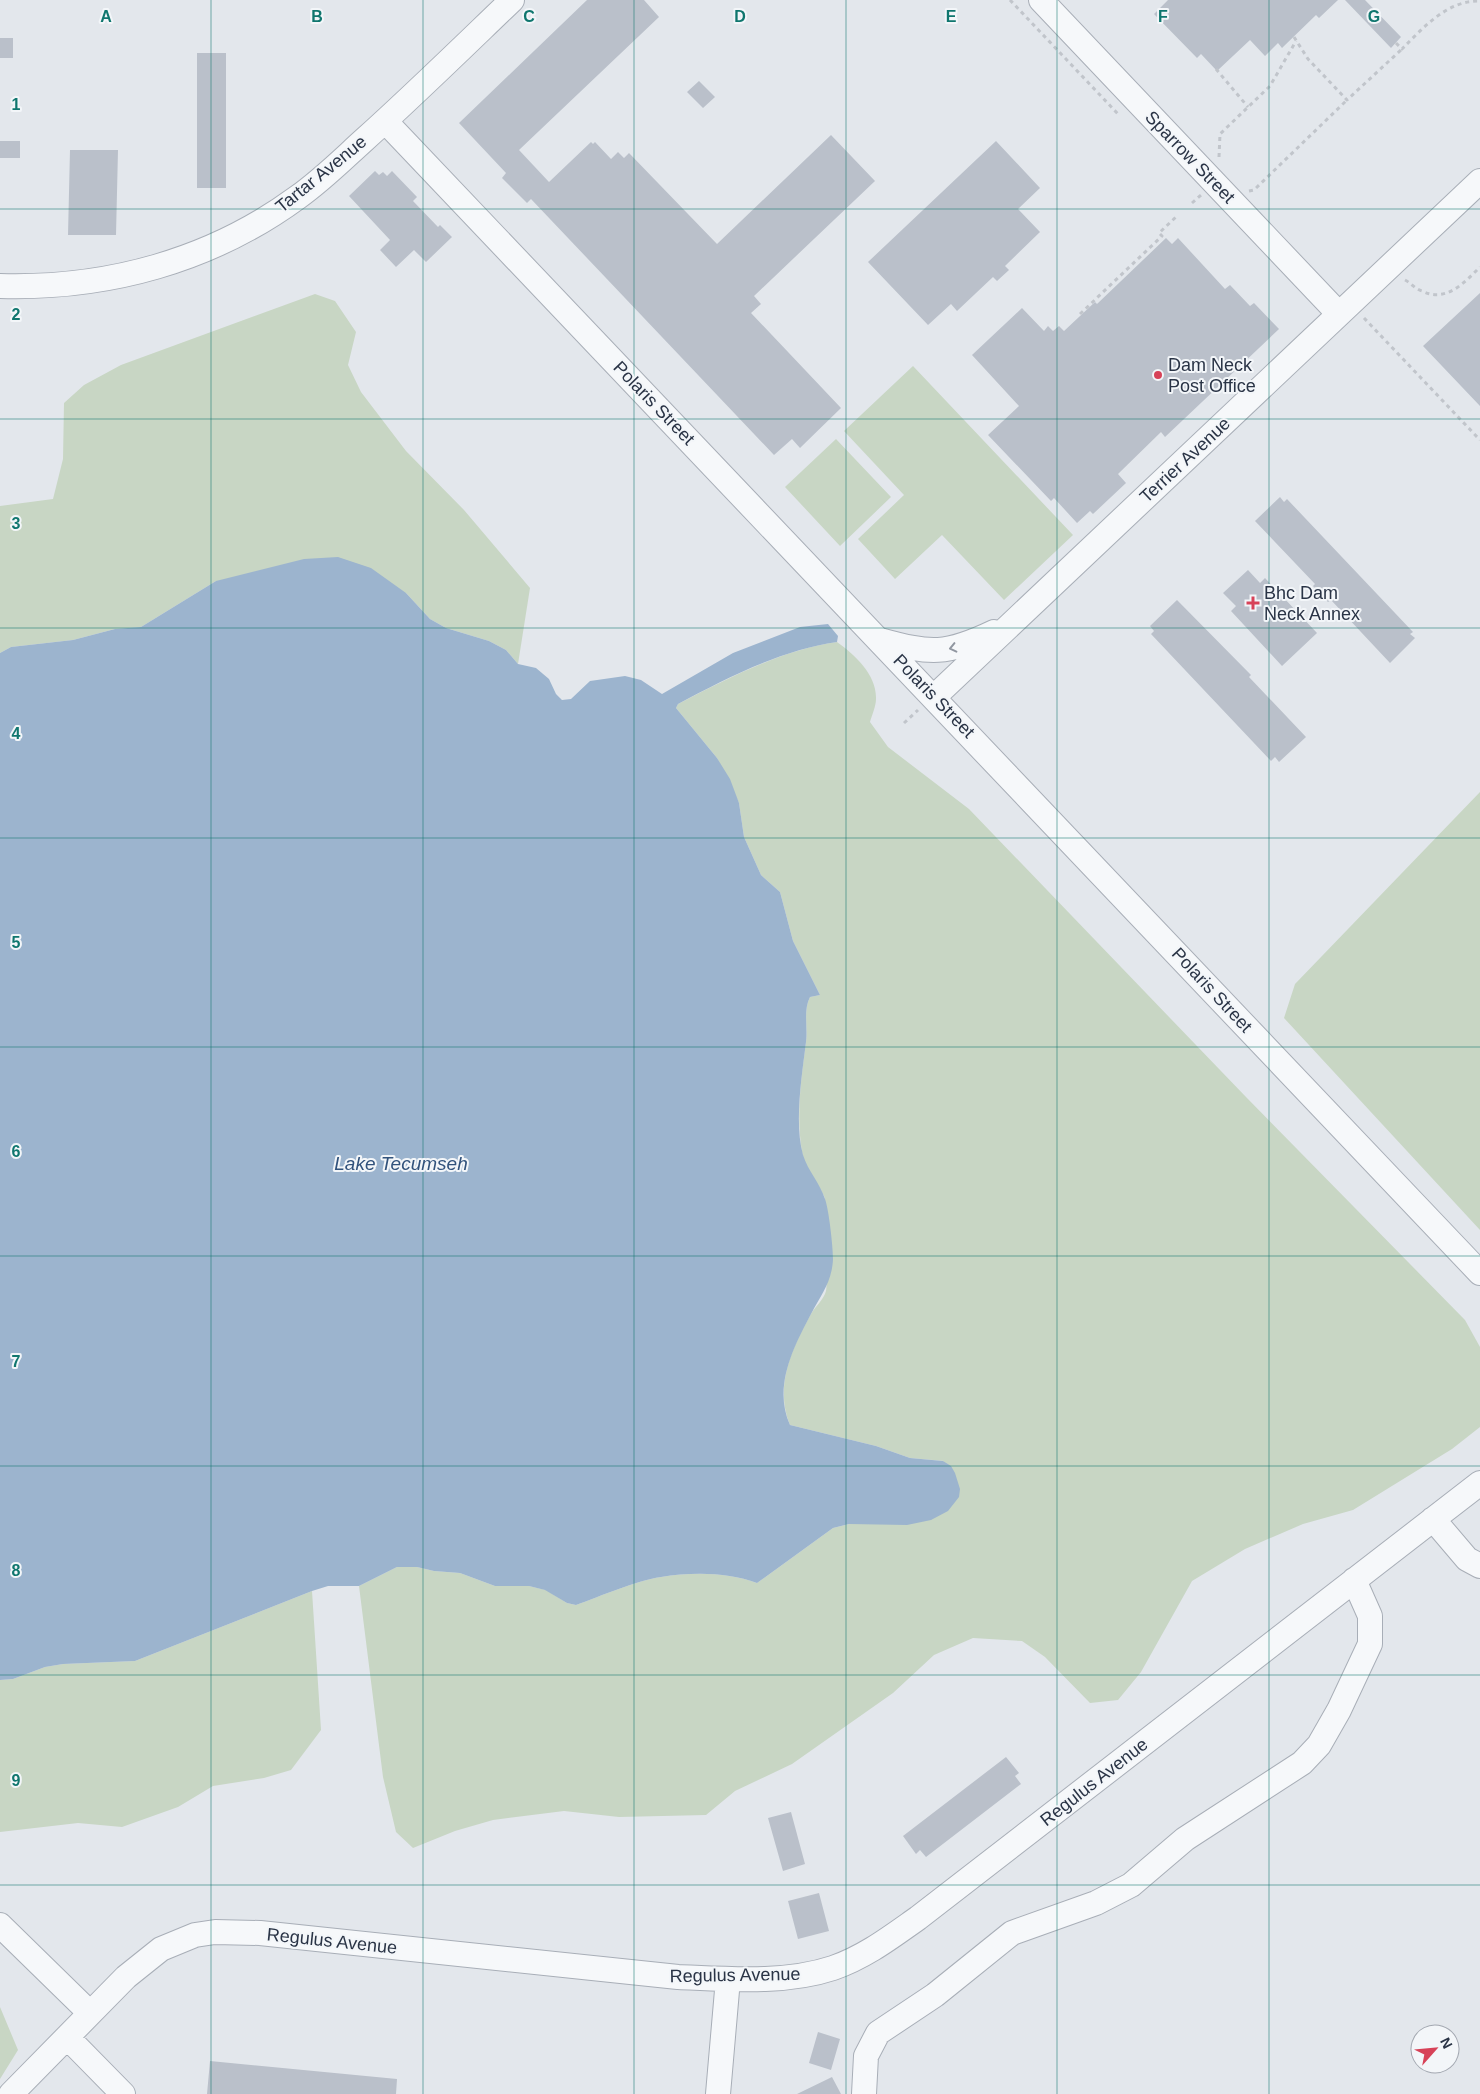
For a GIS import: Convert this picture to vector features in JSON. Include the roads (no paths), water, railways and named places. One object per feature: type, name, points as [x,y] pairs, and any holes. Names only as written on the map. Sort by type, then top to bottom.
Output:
[{"type":"street","name":"Tartar Avenue","points":[[0,286],[63,286],[152,268],[208,248],[262,220],[297,198],[385,121],[512,0]]},
{"type":"street","name":"Sparrow Street","points":[[1041,0],[1349,313]]},
{"type":"street","name":"Polaris Street","points":[[385,121],[934,696],[1480,1273]]},
{"type":"street","name":"Terrier Avenue","points":[[934,696],[1349,313],[1480,181]]},
{"type":"street","points":[[880,640],[917,650],[937,652],[966,645],[1013,622]]},
{"type":"street","name":"Regulus Avenue","points":[[11,2094],[126,1977],[160,1949],[195,1935],[216,1932],[260,1934],[628,1973],[728,1978],[810,1973],[832,1968],[874,1949],[918,1918],[1480,1483]]},
{"type":"street","points":[[1433,1519],[1468,1559],[1480,1566]]},
{"type":"street","points":[[864,2094],[866,2056],[878,2033],[935,1995],[1012,1933],[1096,1903],[1131,1885],[1185,1840],[1302,1763],[1319,1744],[1339,1710],[1370,1644],[1370,1616],[1354,1580]]},
{"type":"street","points":[[0,1925],[90,2013]]},
{"type":"street","points":[[718,2094],[728,1978]]},
{"type":"street","points":[[67,2037],[123,2094]]},
{"type":"water","name":"Lake Tecumseh","points":[[338,557],[371,568],[406,593],[430,619],[446,628],[489,641],[506,650],[518,664],[536,668],[549,679],[556,694],[562,700],[571,699],[590,681],[625,676],[641,680],[662,694],[733,653],[800,627],[828,624],[838,636],[837,642],[795,651],[755,666],[678,704],[676,708],[717,758],[730,779],[739,803],[744,837],[761,875],[780,892],[793,941],[820,995],[810,997],[807,1008],[799,1128],[803,1155],[823,1193],[826,1204],[833,1259],[831,1275],[798,1340],[787,1368],[784,1396],[785,1411],[790,1425],[876,1446],[910,1458],[943,1461],[951,1466],[955,1473],[960,1489],[959,1497],[948,1511],[931,1520],[907,1525],[849,1524],[833,1528],[757,1583],[722,1575],[673,1575],[640,1582],[576,1605],[567,1603],[545,1590],[529,1586],[495,1586],[460,1573],[434,1571],[417,1567],[397,1567],[359,1586],[328,1586],[312,1591],[135,1661],[63,1664],[45,1667],[13,1679],[0,1680],[0,653],[11,647],[73,640],[115,629],[141,627],[216,581],[304,559]]},
{"type":"place","name":"Dam Neck Post Office","points":[[1158,375]]},
{"type":"place","name":"Bhc Dam Neck Annex","points":[[1253,603]]}]
